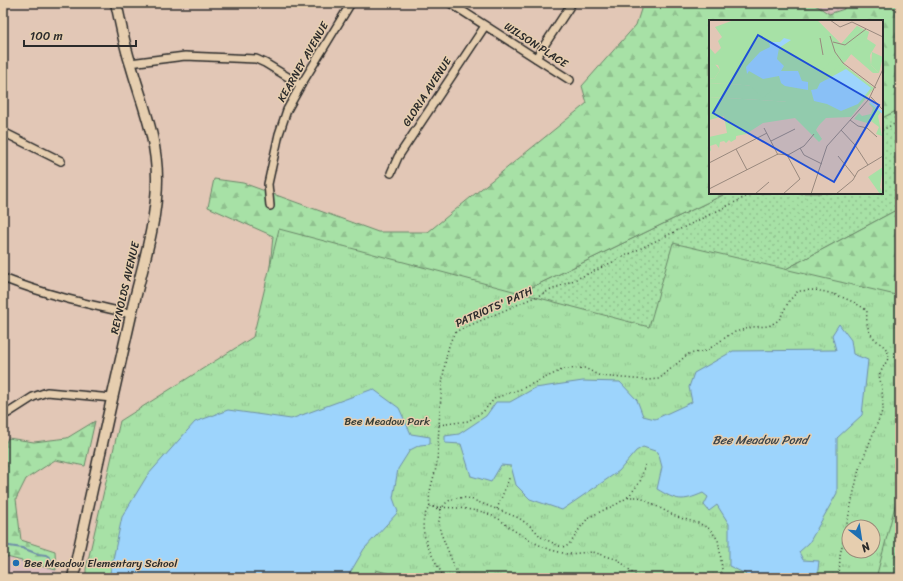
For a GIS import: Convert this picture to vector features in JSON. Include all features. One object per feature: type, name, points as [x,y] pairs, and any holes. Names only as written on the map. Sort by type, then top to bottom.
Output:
[{"type":"street","name":"REYNOLDS AVENUE","points":[[73,578],[153,220],[157,178],[153,138],[148,117],[130,63],[116,3]]},
{"type":"street","name":"KEARNEY AVENUE","points":[[270,206],[268,184],[278,140],[287,110],[351,3]]},
{"type":"street","name":"WILSON PLACE","points":[[450,3],[570,80]]},
{"type":"street","points":[[536,58],[572,3]]},
{"type":"street","name":"GLORIA AVENUE","points":[[391,173],[398,157],[485,26]]},
{"type":"street","points":[[130,63],[185,56],[256,59],[301,85]]},
{"type":"street","points":[[3,132],[61,161]]},
{"type":"street","points":[[3,278],[34,290],[69,300],[131,314]]},
{"type":"street","points":[[3,414],[8,413],[33,397],[47,392],[112,398]]},
{"type":"lane","points":[[3,576],[12,578]]},
{"type":"path","points":[[883,130],[900,121]]},
{"type":"path","name":"PATRIOTS' PATH","points":[[444,578],[427,544],[423,532],[423,518],[430,506],[428,499],[437,462],[444,373],[452,336],[457,331],[590,273],[752,194]]},
{"type":"path","points":[[440,425],[468,421],[483,412],[495,398],[521,389],[564,369],[584,368],[600,376],[646,380],[659,379],[688,354],[706,351],[732,333],[752,327],[769,326],[779,320],[789,301],[798,291],[820,290],[845,298],[867,311],[866,324],[873,338],[888,350],[890,357],[880,375],[883,409],[859,469],[840,555],[839,578]]},
{"type":"path","points":[[459,578],[440,531],[439,521],[442,510],[449,500],[461,497],[474,500],[497,509],[519,518],[534,529],[540,537],[559,546],[566,547],[589,517],[617,504],[628,497],[640,482],[645,465]]},
{"type":"path","points":[[497,509],[510,476]]},
{"type":"path","points":[[628,497],[640,497],[672,515],[698,523],[710,529],[718,540],[720,551],[722,570],[718,578]]},
{"type":"path","points":[[430,506],[484,512],[499,519],[513,530],[536,544],[551,550],[567,554],[592,552],[619,560],[638,578]]},
{"type":"path","points":[[430,506],[442,510]]},
{"type":"shaded area","points":[[813,3],[844,3],[844,9],[829,14]]},
{"type":"shaded area","name":"Bee Meadow Elementary School","points":[[3,556],[56,570],[56,578],[3,578]]},
{"type":"green space","points":[[643,3],[813,3],[829,14],[844,9],[844,3],[900,3],[900,109],[883,118],[883,20],[709,20],[709,194],[725,194],[524,291],[426,344],[266,336],[266,309],[273,236],[208,207],[214,179],[243,183],[378,232],[428,232],[587,103],[582,86],[636,25]]},
{"type":"green space","points":[[900,109],[900,208],[786,269],[544,387],[426,344],[524,291],[725,194],[883,194],[883,118]]},
{"type":"green space","points":[[900,208],[900,578],[817,578],[786,269]]},
{"type":"green space","name":"Bee Meadow Park","points":[[279,229],[649,327],[673,243],[900,296],[900,487],[876,578],[86,578],[86,569],[120,421],[253,337]]},
{"type":"green space","points":[[95,421],[85,466],[55,460],[26,479],[16,499],[21,540],[55,551],[56,570],[3,556],[3,449],[8,438],[34,442],[67,438]]},
{"type":"green space","points":[[376,570],[405,578],[374,578]]},
{"type":"water","name":"Bee Meadow Pond","points":[[839,324],[851,340],[853,354],[868,360],[862,415],[837,438],[837,493],[809,543],[799,552],[803,560],[819,561],[817,578],[743,578],[746,574],[729,566],[729,524],[717,505],[709,511],[704,505],[708,497],[703,493],[690,498],[680,499],[670,496],[657,489],[662,467],[658,452],[643,447],[636,451],[619,471],[562,510],[530,499],[516,485],[511,466],[501,465],[491,482],[471,476],[461,444],[445,443],[445,436],[459,434],[486,416],[496,402],[510,402],[535,388],[583,381],[620,382],[637,400],[643,416],[655,419],[692,402],[689,387],[694,373],[733,351],[836,350],[832,335]]},
{"type":"water","points":[[373,389],[399,408],[411,434],[430,437],[430,444],[420,445],[410,450],[398,469],[393,498],[398,512],[364,549],[347,578],[109,578],[122,517],[147,476],[195,422],[228,410],[291,419]]},
{"type":"waterway","points":[[3,545],[22,548],[38,554],[46,555],[54,564],[59,566]]},
{"type":"place","name":"Bee Meadow Elementary School","points":[[16,563]]}]
